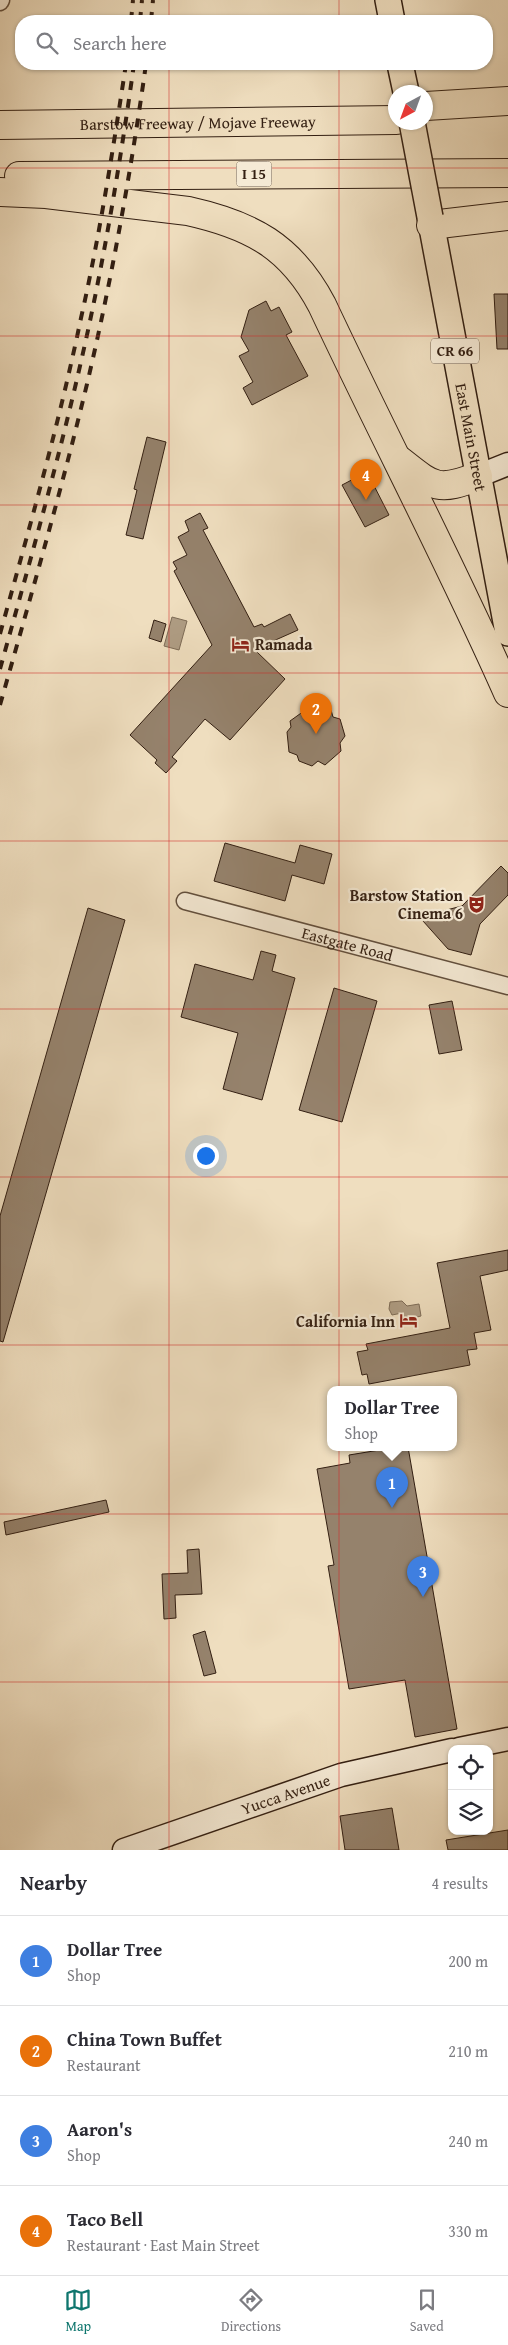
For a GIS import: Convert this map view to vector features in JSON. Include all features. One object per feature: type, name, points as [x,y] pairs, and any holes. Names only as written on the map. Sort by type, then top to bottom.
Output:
[{"type":"highway","points":[[433,106],[508,101]]},
{"type":"highway","points":[[348,121],[383,108],[388,108]]},
{"type":"highway","points":[[433,120],[508,119]]},
{"type":"highway","name":"Barstow Freeway / Mojave Freeway","points":[[0,125],[388,120]]},
{"type":"highway","name":"I 15","points":[[0,176],[508,173]]},
{"type":"highway","points":[[0,192],[46,194],[188,211],[235,224],[264,238],[284,253],[310,282],[462,593],[508,693]]},
{"type":"highway","points":[[430,221],[508,216]]},
{"type":"highway","points":[[394,456],[425,481],[435,485],[458,484],[478,476]]},
{"type":"main road","points":[[388,0],[391,15]]},
{"type":"main road","points":[[402,70],[405,85]]},
{"type":"main road","name":"East Main Street","points":[[413,130],[508,633]]},
{"type":"street","points":[[478,476],[508,464]]},
{"type":"street","name":"Eastgate Road","points":[[185,901],[508,986]]},
{"type":"street","points":[[479,1745],[508,1739]]},
{"type":"street","name":"Yucca Avenue","points":[[124,1850],[341,1775],[448,1751]]},
{"type":"shaded area","points":[[172,617],[187,621],[179,650],[164,646]]},
{"type":"shaded area","points":[[402,1301],[407,1306],[419,1304],[421,1316],[405,1320],[402,1313],[392,1315],[389,1309],[390,1302]]},
{"type":"building","points":[[494,294],[508,294],[508,349],[497,349]]},
{"type":"building","points":[[266,301],[271,311],[279,307],[292,332],[286,335],[308,376],[252,405],[243,388],[253,382],[239,356],[249,351],[241,337],[249,310]]},
{"type":"building","points":[[147,437],[166,442],[143,539],[126,535],[137,490],[134,489]]},
{"type":"building","points":[[367,472],[389,515],[365,527],[342,485]]},
{"type":"building","name":"Ramada","points":[[200,513],[208,528],[203,530],[254,627],[262,624],[264,627],[290,614],[298,630],[271,642],[272,645],[257,652],[285,679],[230,740],[205,719],[172,757],[177,761],[166,773],[155,763],[157,760],[130,735],[212,645],[174,571],[177,569],[173,562],[187,555],[178,537],[189,531],[185,521]]},
{"type":"building","points":[[154,620],[166,624],[161,642],[149,638]]},
{"type":"building","points":[[311,706],[331,710],[333,717],[340,719],[345,736],[340,743],[341,751],[325,765],[318,761],[312,766],[299,761],[297,755],[289,752],[287,732],[291,727],[290,721]]},
{"type":"building","points":[[225,843],[295,863],[300,845],[332,854],[324,884],[292,875],[285,901],[214,881]]},
{"type":"building","points":[[501,866],[508,873],[508,895],[480,924],[471,955],[448,949],[423,921],[427,915],[462,906]]},
{"type":"building","points":[[88,908],[125,920],[3,1342],[0,1341],[0,1216]]},
{"type":"building","points":[[261,951],[276,955],[272,971],[295,978],[262,1100],[223,1089],[238,1033],[181,1017],[195,964],[253,980]]},
{"type":"building","points":[[334,988],[377,1001],[342,1122],[299,1110]]},
{"type":"building","points":[[452,1001],[462,1050],[439,1054],[429,1005]]},
{"type":"building","points":[[508,1250],[508,1270],[480,1276],[491,1330],[474,1333],[477,1349],[467,1350],[470,1365],[369,1384],[367,1374],[362,1375],[357,1352],[368,1350],[366,1344],[450,1328],[437,1263]]},
{"type":"building","points":[[374,1451],[409,1451],[457,1729],[415,1737],[405,1680],[349,1689],[328,1566],[334,1565],[317,1469],[350,1463],[349,1455]]},
{"type":"building","points":[[106,1500],[109,1512],[6,1535],[4,1522]]},
{"type":"building","points":[[199,1549],[202,1594],[175,1595],[176,1618],[164,1619],[162,1574],[188,1573],[187,1550]]},
{"type":"building","points":[[205,1631],[216,1673],[204,1676],[193,1635]]},
{"type":"building","points":[[392,1808],[399,1850],[345,1850],[340,1816]]},
{"type":"building","points":[[508,1830],[508,1850],[448,1850],[446,1840],[477,1835],[493,1835],[493,1832]]},
{"type":"railway","points":[[132,15],[133,0]]},
{"type":"railway","points":[[141,15],[142,0]]},
{"type":"railway","points":[[152,15],[153,0]]},
{"type":"railway","points":[[0,634],[63,397],[88,286],[125,70]]},
{"type":"railway","points":[[0,669],[59,452],[90,321],[103,257],[133,70]]},
{"type":"railway","points":[[0,705],[56,505],[96,344],[120,224],[145,70]]},
{"type":"place","name":"Taco Bell","points":[[366,500]]},
{"type":"place","name":"Ramada","points":[[241,644]]},
{"type":"place","name":"China Town Buffet","points":[[316,734]]},
{"type":"place","name":"Barstow Station Cinema 6","points":[[477,904]]},
{"type":"place","name":"California Inn","points":[[409,1321]]},
{"type":"place","name":"Dollar Tree","points":[[392,1508]]},
{"type":"place","name":"Aaron's","points":[[423,1597]]}]
